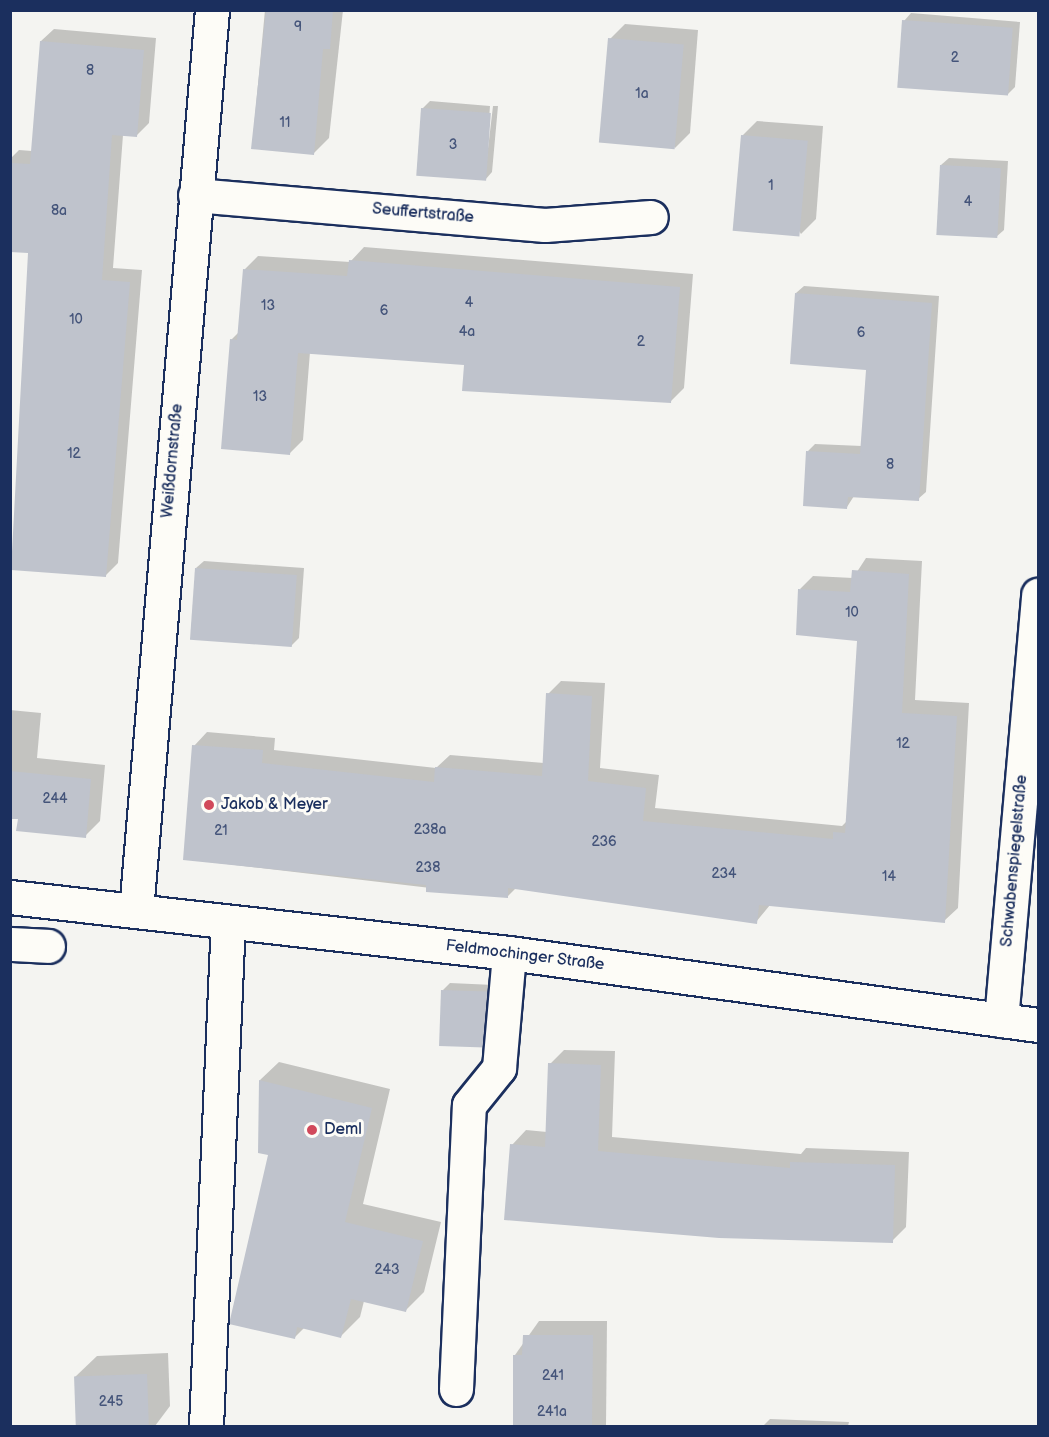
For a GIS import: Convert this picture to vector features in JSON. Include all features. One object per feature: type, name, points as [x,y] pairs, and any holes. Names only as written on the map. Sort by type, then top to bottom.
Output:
[{"type":"street","name":"Weißdornstraße","points":[[136,911],[212,10]]},
{"type":"street","name":"Seuffertstraße","points":[[195,195],[545,225],[651,217]]},
{"type":"street","name":"Schwabenspiegelstraße","points":[[1001,1020],[1038,595]]},
{"type":"street","name":"Feldmochinger Straße","points":[[10,897],[509,953],[1038,1025]]},
{"type":"street","points":[[206,1426],[228,921]]},
{"type":"street","points":[[10,944],[48,946]]},
{"type":"street","points":[[456,1389],[469,1106],[499,1068],[509,953]]},
{"type":"building","points":[[266,10],[333,10],[330,49],[323,49],[314,155],[251,149]]},
{"type":"building","points":[[902,20],[1013,28],[1008,96],[897,88]]},
{"type":"building","points":[[608,38],[684,45],[675,149],[599,143]]},
{"type":"building","points":[[40,41],[144,50],[137,137],[112,135],[102,280],[130,282],[106,577],[11,570],[28,253],[10,252],[10,163],[30,164]]},
{"type":"building","points":[[421,108],[491,113],[486,181],[416,176]]},
{"type":"building","points":[[741,135],[808,141],[799,236],[733,231]]},
{"type":"building","points":[[940,165],[1001,168],[997,238],[936,235]]},
{"type":"building","points":[[349,260],[680,287],[671,403],[462,391],[464,365],[298,353],[290,455],[221,449],[230,339],[237,340],[243,269],[347,276]]},
{"type":"building","points":[[795,293],[932,303],[919,501],[848,497],[847,509],[803,506],[806,451],[860,454],[866,370],[790,364]]},
{"type":"building","points":[[195,568],[297,575],[292,647],[190,640]]},
{"type":"building","points":[[852,570],[909,574],[902,713],[957,716],[945,923],[759,905],[757,924],[508,888],[508,898],[426,892],[426,885],[183,860],[192,745],[263,750],[262,763],[434,782],[435,767],[542,776],[546,693],[592,696],[588,781],[646,788],[643,821],[833,839],[833,832],[845,833],[857,641],[796,635],[798,589],[850,592]]},
{"type":"building","points":[[10,771],[91,779],[86,838],[16,831],[18,819],[10,819]]},
{"type":"building","points":[[441,990],[487,992],[485,1048],[439,1046]]},
{"type":"building","points":[[548,1063],[601,1065],[598,1151],[790,1168],[790,1162],[895,1165],[893,1243],[719,1238],[504,1220],[510,1144],[545,1147]]},
{"type":"building","points":[[259,1080],[372,1108],[345,1222],[423,1241],[406,1312],[351,1299],[341,1338],[297,1327],[295,1339],[229,1324],[268,1155],[258,1153]]},
{"type":"building","points":[[523,1335],[593,1335],[592,1426],[513,1426],[513,1355],[522,1355]]},
{"type":"building","points":[[147,1374],[149,1426],[76,1426],[74,1377]]},
{"type":"place","name":"Jakob & Meyer","points":[[209,805]]},
{"type":"place","name":"Deml","points":[[312,1130]]}]
